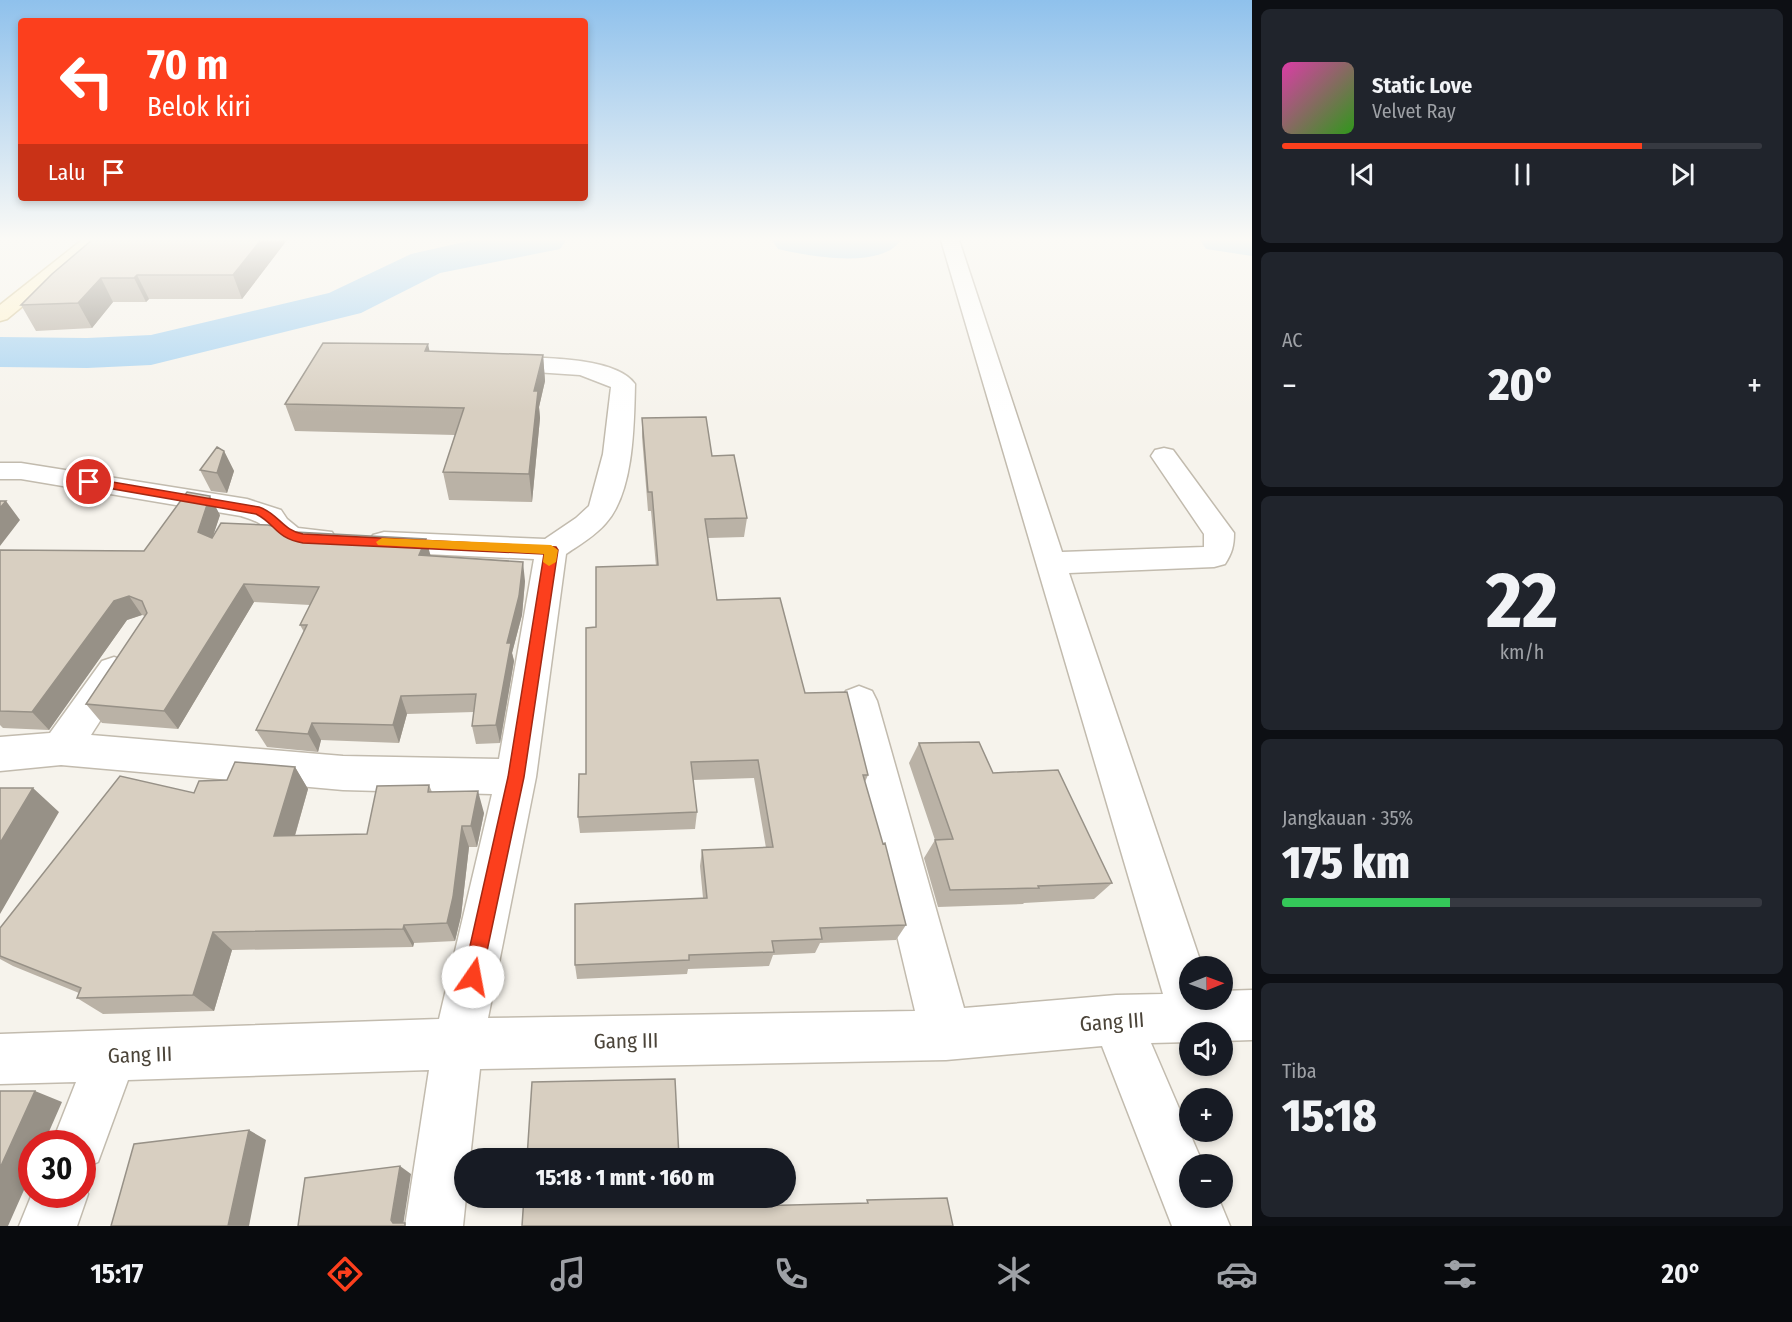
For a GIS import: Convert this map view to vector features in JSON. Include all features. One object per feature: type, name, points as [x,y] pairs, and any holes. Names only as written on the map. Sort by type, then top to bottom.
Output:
[{"type":"main road","points":[[0,315],[22,297]]},
{"type":"street","points":[[968,297],[1195,1017]]},
{"type":"street","points":[[0,471],[21,471],[247,508],[271,517],[277,526],[291,537],[551,550],[598,515],[609,494],[622,408],[623,384],[612,376],[594,370],[468,362]]},
{"type":"street","points":[[1050,563],[1214,557],[1220,548],[1219,533],[1164,456]]},
{"type":"street","points":[[434,1226],[458,1044],[516,777],[551,550]]},
{"type":"street","points":[[61,749],[135,640]]},
{"type":"street","points":[[859,701],[946,1035]]},
{"type":"street","points":[[0,754],[61,749],[343,773],[516,777]]},
{"type":"street","name":"Gang III","points":[[0,1059],[458,1044],[946,1035],[1116,1020],[1252,1015]]},
{"type":"street","points":[[1116,1020],[1201,1226]]},
{"type":"street","points":[[84,1130],[111,1056]]},
{"type":"street","points":[[48,1226],[55,1208]]},
{"type":"building","points":[[29,297],[83,297],[78,303],[21,305]]},
{"type":"building","points":[[323,343],[428,344],[425,351],[543,355],[534,391],[538,391],[529,474],[443,472],[464,408],[285,404]]},
{"type":"building","points":[[706,417],[712,456],[734,455],[747,518],[705,519],[717,600],[780,598],[805,693],[847,692],[868,775],[863,775],[883,844],[885,843],[906,925],[820,928],[822,939],[772,941],[774,952],[689,955],[689,960],[575,965],[575,904],[707,898],[702,850],[773,847],[758,760],[691,762],[697,812],[578,817],[579,774],[586,774],[586,628],[596,627],[596,567],[658,565],[652,492],[648,492],[642,418]]},
{"type":"building","points":[[217,447],[224,451],[217,473],[200,470]]},
{"type":"building","points":[[187,492],[210,496],[198,532],[212,538],[221,523],[268,525],[295,532],[426,539],[419,555],[523,562],[519,596],[507,643],[511,643],[496,725],[472,726],[476,694],[401,696],[393,725],[312,723],[308,734],[256,730],[307,625],[300,625],[319,587],[244,584],[164,711],[86,704],[147,613],[142,601],[129,596],[114,601],[32,712],[0,711],[0,550],[144,551]]},
{"type":"building","points":[[979,742],[993,773],[1058,770],[1112,883],[1038,886],[1039,888],[950,890],[935,840],[953,839],[919,743]]},
{"type":"building","points":[[235,762],[295,767],[274,836],[367,834],[377,786],[429,785],[428,792],[478,791],[471,826],[462,826],[453,897],[447,923],[404,925],[403,929],[213,932],[193,995],[77,998],[81,988],[0,956],[0,928],[120,776],[194,793],[199,781],[227,780]]},
{"type":"building","points":[[0,788],[33,788],[0,843]]},
{"type":"building","points":[[675,1079],[678,1148],[528,1148],[532,1082]]},
{"type":"building","points":[[0,1091],[35,1091],[0,1168]]},
{"type":"building","points":[[249,1130],[228,1226],[111,1226],[134,1144]]},
{"type":"building","points":[[400,1166],[391,1220],[393,1223],[405,1223],[405,1226],[298,1226],[305,1178]]},
{"type":"building","points":[[947,1198],[953,1226],[522,1226],[523,1208],[796,1208],[796,1205],[868,1203],[867,1200]]},
{"type":"waterway","points":[[0,352],[87,353],[151,350],[345,303],[357,297]]},
{"type":"slow traffic","points":[[382,542],[551,550],[549,562]]},
{"type":"route","points":[[89,482],[259,511],[271,517],[277,526],[291,537],[551,550],[516,777],[473,977]]}]
